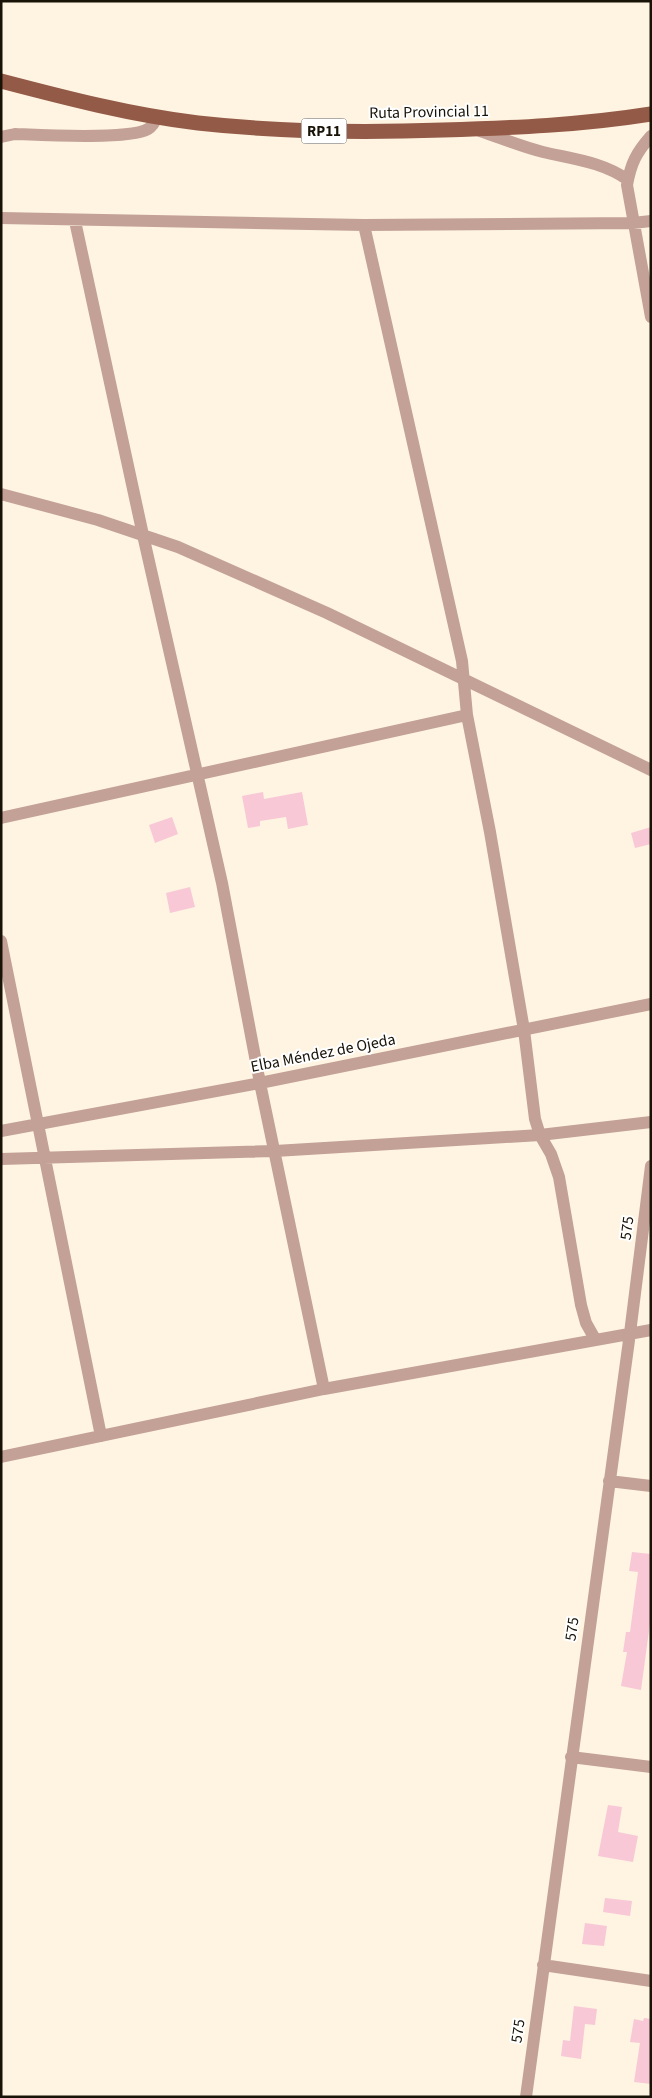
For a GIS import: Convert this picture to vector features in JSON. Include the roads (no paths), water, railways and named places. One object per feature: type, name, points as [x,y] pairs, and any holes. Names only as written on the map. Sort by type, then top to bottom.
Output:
[{"type":"main road","name":"Ruta Provincial 11","points":[[1,82],[157,117],[264,129],[387,132],[475,130],[596,121],[651,114]]},
{"type":"street","points":[[1,138],[15,134],[111,135],[135,133],[148,130],[157,117]]},
{"type":"street","points":[[475,130],[541,151],[614,170],[628,180]]},
{"type":"street","points":[[651,136],[638,150],[630,167],[628,180],[633,223],[651,317]]},
{"type":"street","points":[[1,218],[75,221],[364,225],[633,223],[651,221]]},
{"type":"street","points":[[75,221],[143,535],[222,882],[260,1083],[324,1389]]},
{"type":"street","points":[[364,225],[465,680],[467,715],[490,832],[524,1030],[536,1119],[540,1135],[551,1154],[559,1177],[581,1305],[586,1323],[595,1339]]},
{"type":"street","points":[[1,494],[98,520],[178,547],[327,613],[651,770]]},
{"type":"street","points":[[1,818],[467,715]]},
{"type":"street","points":[[1,941],[102,1436]]},
{"type":"street","name":"Elba Méndez de Ojeda","points":[[1,1131],[260,1083],[651,1004]]},
{"type":"street","points":[[1,1159],[274,1151],[540,1135],[651,1122]]},
{"type":"street","name":"575","points":[[526,2097],[651,1166]]},
{"type":"street","points":[[1,1457],[324,1389],[651,1330]]},
{"type":"street","points":[[609,1481],[651,1486]]},
{"type":"street","points":[[571,1757],[651,1767]]},
{"type":"street","points":[[543,1965],[651,1981]]}]
